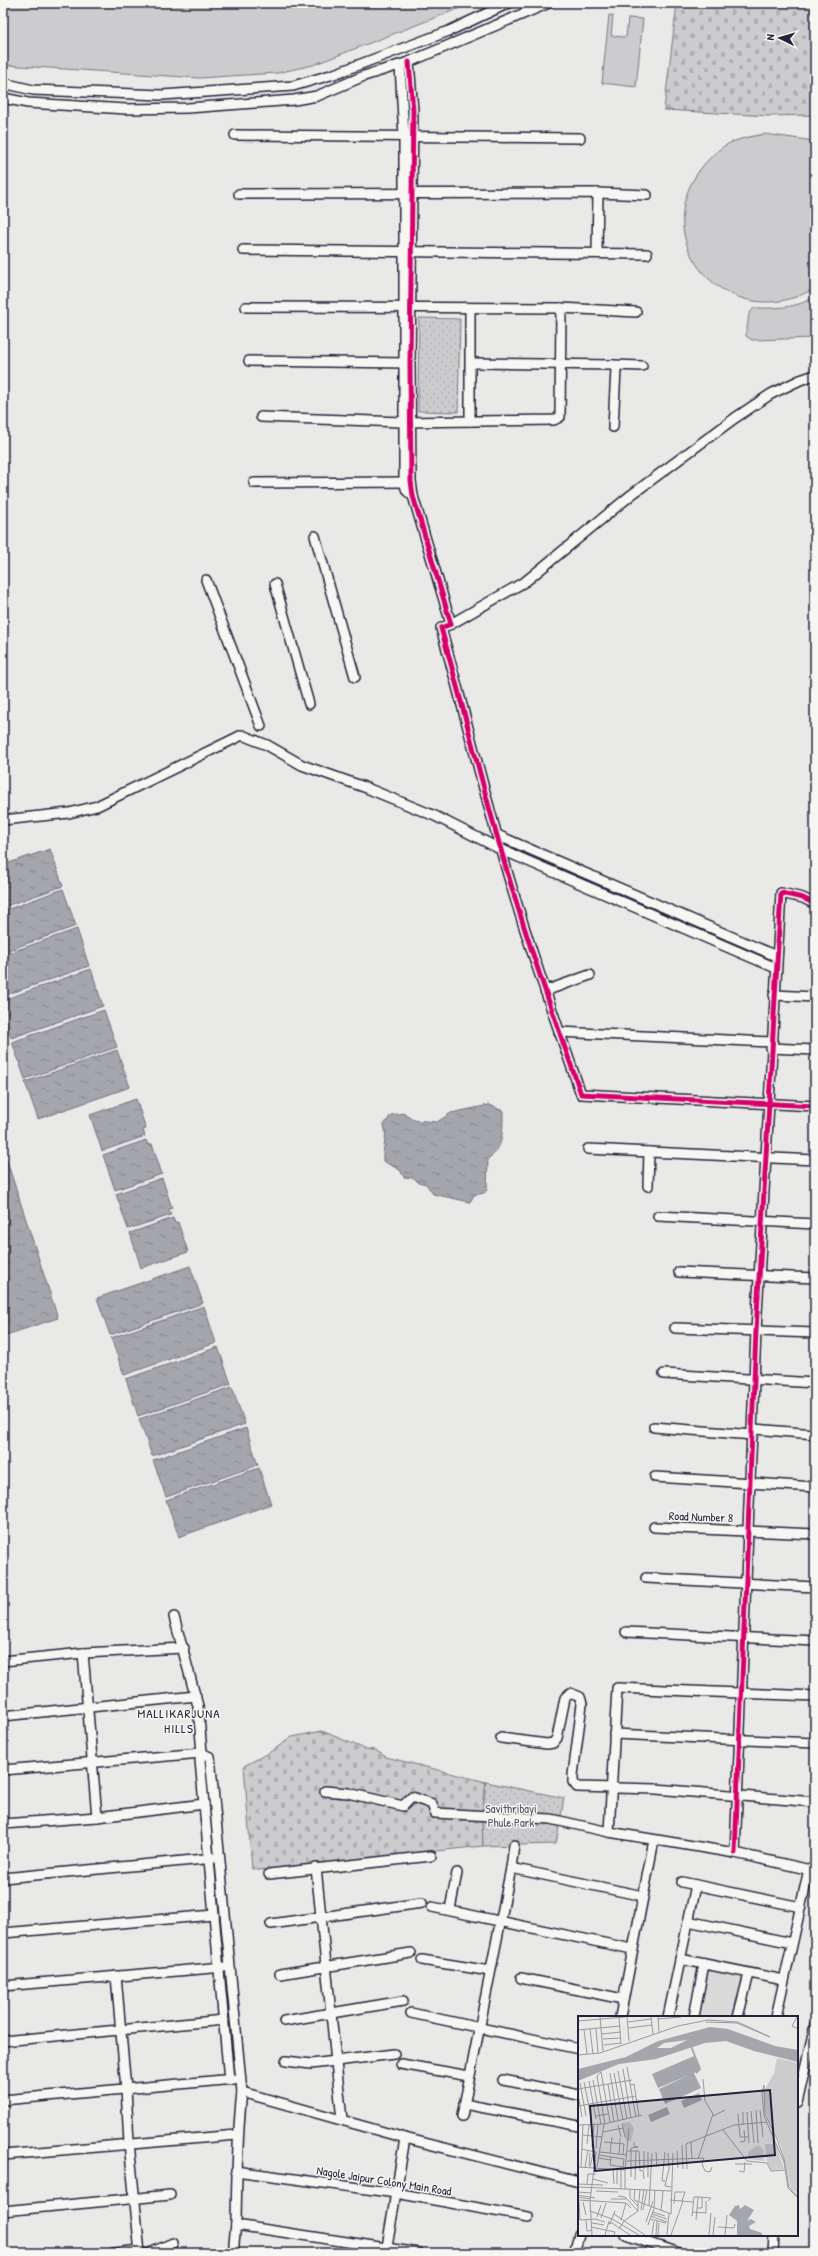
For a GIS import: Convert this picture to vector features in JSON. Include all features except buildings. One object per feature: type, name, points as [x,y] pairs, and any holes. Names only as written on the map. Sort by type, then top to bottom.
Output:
[{"type":"street","points":[[3,82],[33,90],[94,94],[162,95],[293,86],[334,74],[449,31],[509,3]]},
{"type":"street","points":[[3,98],[28,103],[126,109],[216,106],[294,100],[317,96],[364,76],[409,62],[549,3]]},
{"type":"street","points":[[409,62],[408,137],[403,194],[407,252],[406,422],[408,482],[451,624]]},
{"type":"street","points":[[400,65],[408,137],[412,194],[407,252]]},
{"type":"street","points":[[215,92],[216,106]]},
{"type":"street","points":[[235,135],[580,138]]},
{"type":"street","points":[[239,194],[598,192],[646,195]]},
{"type":"street","points":[[597,253],[598,192]]},
{"type":"street","points":[[242,250],[648,254]]},
{"type":"street","points":[[246,306],[561,308],[636,312]]},
{"type":"street","points":[[470,308],[470,421]]},
{"type":"street","points":[[261,417],[406,422],[554,420],[560,417],[559,364],[561,308]]},
{"type":"street","points":[[249,360],[406,363]]},
{"type":"street","points":[[471,363],[642,366]]},
{"type":"street","points":[[613,365],[616,369],[613,427]]},
{"type":"street","points":[[815,375],[800,380],[771,394],[735,418],[631,495],[526,582],[451,624],[441,628],[500,848],[545,992],[581,1094],[815,1106]]},
{"type":"street","points":[[254,483],[408,482]]},
{"type":"street","points":[[314,536],[355,677]]},
{"type":"street","points":[[206,580],[261,726]]},
{"type":"street","points":[[275,584],[309,704]]},
{"type":"street","points":[[3,820],[69,813],[97,806],[242,735],[267,745],[302,765],[364,787],[435,816],[500,848],[776,968]]},
{"type":"street","points":[[497,835],[776,956]]},
{"type":"street","points":[[735,1853],[756,1331],[776,956],[781,894],[803,898],[815,904]]},
{"type":"street","points":[[640,909],[644,899]]},
{"type":"street","points":[[545,992],[590,975]]},
{"type":"street","points":[[774,995],[815,997]]},
{"type":"street","points":[[559,1032],[771,1045],[815,1050]]},
{"type":"street","points":[[588,1149],[815,1160]]},
{"type":"street","points":[[648,1186],[649,1152]]},
{"type":"street","points":[[658,1216],[815,1224]]},
{"type":"street","points":[[679,1272],[815,1278]]},
{"type":"street","points":[[675,1328],[815,1333]]},
{"type":"street","points":[[664,1374],[815,1384]]},
{"type":"street","points":[[654,1427],[815,1434]]},
{"type":"street","points":[[654,1477],[815,1487]]},
{"type":"street","name":"Road Number 8","points":[[654,1527],[815,1534]]},
{"type":"street","points":[[646,1578],[815,1587]]},
{"type":"street","points":[[174,1617],[184,1648],[196,1696],[202,1753],[200,1760],[229,2080]]},
{"type":"street","points":[[626,1632],[815,1641]]},
{"type":"street","points":[[3,1661],[84,1653],[184,1648]]},
{"type":"street","points":[[84,1653],[97,1818]]},
{"type":"street","points":[[609,1832],[610,1788],[617,1688],[815,1696]]},
{"type":"street","points":[[501,1738],[547,1744],[553,1743],[558,1738],[565,1698],[570,1693],[580,1697],[582,1704],[573,1782],[577,1787],[656,1789],[815,1802]]},
{"type":"street","points":[[3,1716],[196,1696]]},
{"type":"street","points":[[614,1734],[815,1743]]},
{"type":"street","points":[[3,1770],[202,1753],[210,1757],[242,2092],[237,2135],[236,2225],[233,2241],[234,2253]]},
{"type":"street","points":[[325,1791],[348,1793],[403,1806],[412,1797],[417,1797],[432,1804],[435,1813],[551,1819],[609,1832],[735,1853],[812,1870],[792,1943],[776,2016]]},
{"type":"street","points":[[3,1824],[97,1818],[204,1804]]},
{"type":"street","points":[[620,2016],[654,1840]]},
{"type":"street","points":[[462,2116],[501,1921],[514,1845]]},
{"type":"street","points":[[269,1874],[431,1856]]},
{"type":"street","points":[[3,1878],[220,1857]]},
{"type":"street","points":[[316,1868],[342,2120]]},
{"type":"street","points":[[511,1868],[643,1896]]},
{"type":"street","points":[[450,1910],[457,1873]]},
{"type":"street","points":[[682,1882],[801,1907]]},
{"type":"street","points":[[668,2016],[696,1885]]},
{"type":"street","points":[[271,1924],[422,1903]]},
{"type":"street","points":[[432,1907],[632,1949]]},
{"type":"street","points":[[3,1933],[214,1915]]},
{"type":"street","points":[[688,1921],[792,1943]]},
{"type":"street","points":[[280,1974],[411,1953]]},
{"type":"street","points":[[680,1959],[784,1980]]},
{"type":"street","points":[[422,1960],[490,1971]]},
{"type":"street","points":[[694,2016],[704,1964]]},
{"type":"street","points":[[3,1986],[229,1966]]},
{"type":"street","points":[[738,2016],[749,1974]]},
{"type":"street","points":[[113,2253],[140,2252],[129,2143],[116,1976]]},
{"type":"street","points":[[521,1978],[623,1998]]},
{"type":"street","points":[[284,2021],[402,2002]]},
{"type":"street","points":[[411,2013],[578,2050]]},
{"type":"street","points":[[3,2041],[224,2020]]},
{"type":"street","points":[[798,2094],[800,2076],[814,2037],[815,2025]]},
{"type":"street","points":[[286,2061],[311,2064],[394,2054]]},
{"type":"street","points":[[401,2064],[469,2076]]},
{"type":"street","points":[[3,2100],[240,2079]]},
{"type":"street","points":[[503,2080],[578,2095]]},
{"type":"street","points":[[242,2092],[405,2138],[578,2182]]},
{"type":"street","points":[[464,2104],[578,2126]]},
{"type":"street","points":[[3,2155],[129,2143],[237,2135]]},
{"type":"street","points":[[386,2251],[405,2138]]},
{"type":"street","name":"Nagole Jaipur Colony Main Road","points":[[236,2171],[396,2193],[528,2217]]},
{"type":"street","points":[[3,2211],[170,2195]]},
{"type":"street","points":[[236,2225],[386,2251],[419,2253]]},
{"type":"street","points":[[574,2253],[579,2236]]},
{"type":"street","points":[[629,2236],[678,2253]]},
{"type":"street","points":[[773,2253],[774,2236]]},
{"type":"street","points":[[150,2253],[173,2243]]},
{"type":"shaded area","points":[[707,1968],[744,1977],[734,2016],[698,2016]]},
{"type":"green space","points":[[3,3],[473,3],[313,65],[277,73],[199,78],[5,65],[3,64]]},
{"type":"green space","points":[[677,3],[815,3],[815,115],[770,116],[664,110]]},
{"type":"green space","points":[[609,15],[613,16],[611,36],[626,37],[628,18],[643,19],[636,87],[602,83]]},
{"type":"green space","points":[[764,134],[815,141],[815,288],[783,300],[753,301],[726,291],[704,274],[689,251],[683,224],[686,195],[702,167],[713,155],[727,144]]},
{"type":"green space","points":[[815,296],[815,338],[752,340],[746,336],[749,314],[754,308],[778,308],[793,306]]},
{"type":"green space","points":[[419,318],[460,319],[458,412],[418,411]]},
{"type":"green space","points":[[322,1731],[365,1749],[375,1750],[386,1757],[486,1782],[482,1816],[483,1846],[259,1870],[252,1869],[244,1766],[272,1751],[292,1737]]},
{"type":"green space","name":"Savithribayi Phule Park","points":[[486,1782],[564,1798],[556,1844],[483,1846],[482,1816]]},
{"type":"water","points":[[50,849],[63,886],[3,907],[3,865]]},
{"type":"water","points":[[63,889],[76,926],[3,952],[3,911]]},
{"type":"water","points":[[77,929],[89,966],[3,996],[3,955]]},
{"type":"water","points":[[91,969],[103,1006],[11,1038],[3,1015],[3,1000]]},
{"type":"water","points":[[104,1010],[117,1047],[25,1079],[12,1042]]},
{"type":"water","points":[[117,1050],[130,1087],[38,1119],[25,1082]]},
{"type":"water","points":[[136,1099],[146,1129],[143,1130],[145,1136],[102,1151],[90,1115]]},
{"type":"water","points":[[489,1105],[503,1111],[502,1138],[497,1150],[488,1158],[487,1190],[484,1193],[474,1195],[470,1202],[433,1194],[426,1184],[418,1182],[414,1178],[404,1177],[400,1170],[383,1161],[385,1139],[384,1125],[391,1115],[404,1113],[414,1120],[437,1122],[451,1113]]},
{"type":"water","points":[[146,1140],[148,1145],[152,1144],[162,1174],[115,1190],[103,1155]]},
{"type":"water","points":[[3,1149],[58,1318],[3,1336]]},
{"type":"water","points":[[162,1178],[172,1208],[169,1209],[171,1215],[128,1229],[116,1194]]},
{"type":"water","points":[[173,1218],[175,1223],[178,1222],[188,1252],[141,1268],[130,1233]]},
{"type":"water","points":[[190,1266],[203,1303],[110,1335],[97,1298]]},
{"type":"water","points":[[204,1306],[216,1343],[124,1375],[111,1338]]},
{"type":"water","points":[[218,1347],[231,1384],[138,1416],[126,1379]]},
{"type":"water","points":[[232,1387],[245,1424],[152,1456],[139,1419]]},
{"type":"water","points":[[246,1428],[258,1465],[166,1497],[153,1460]]},
{"type":"water","points":[[259,1468],[271,1504],[179,1537],[166,1500]]},
{"type":"cycle path","points":[[409,62],[413,111],[410,363],[411,481],[413,496],[451,624],[441,628],[493,823],[529,942],[581,1094],[815,1106]]},
{"type":"cycle path","points":[[735,1853],[756,1331],[781,893],[803,898],[815,904]]},
{"type":"district","name":"MALLIKARJUNA HILLS","points":[[179,1720]]}]
